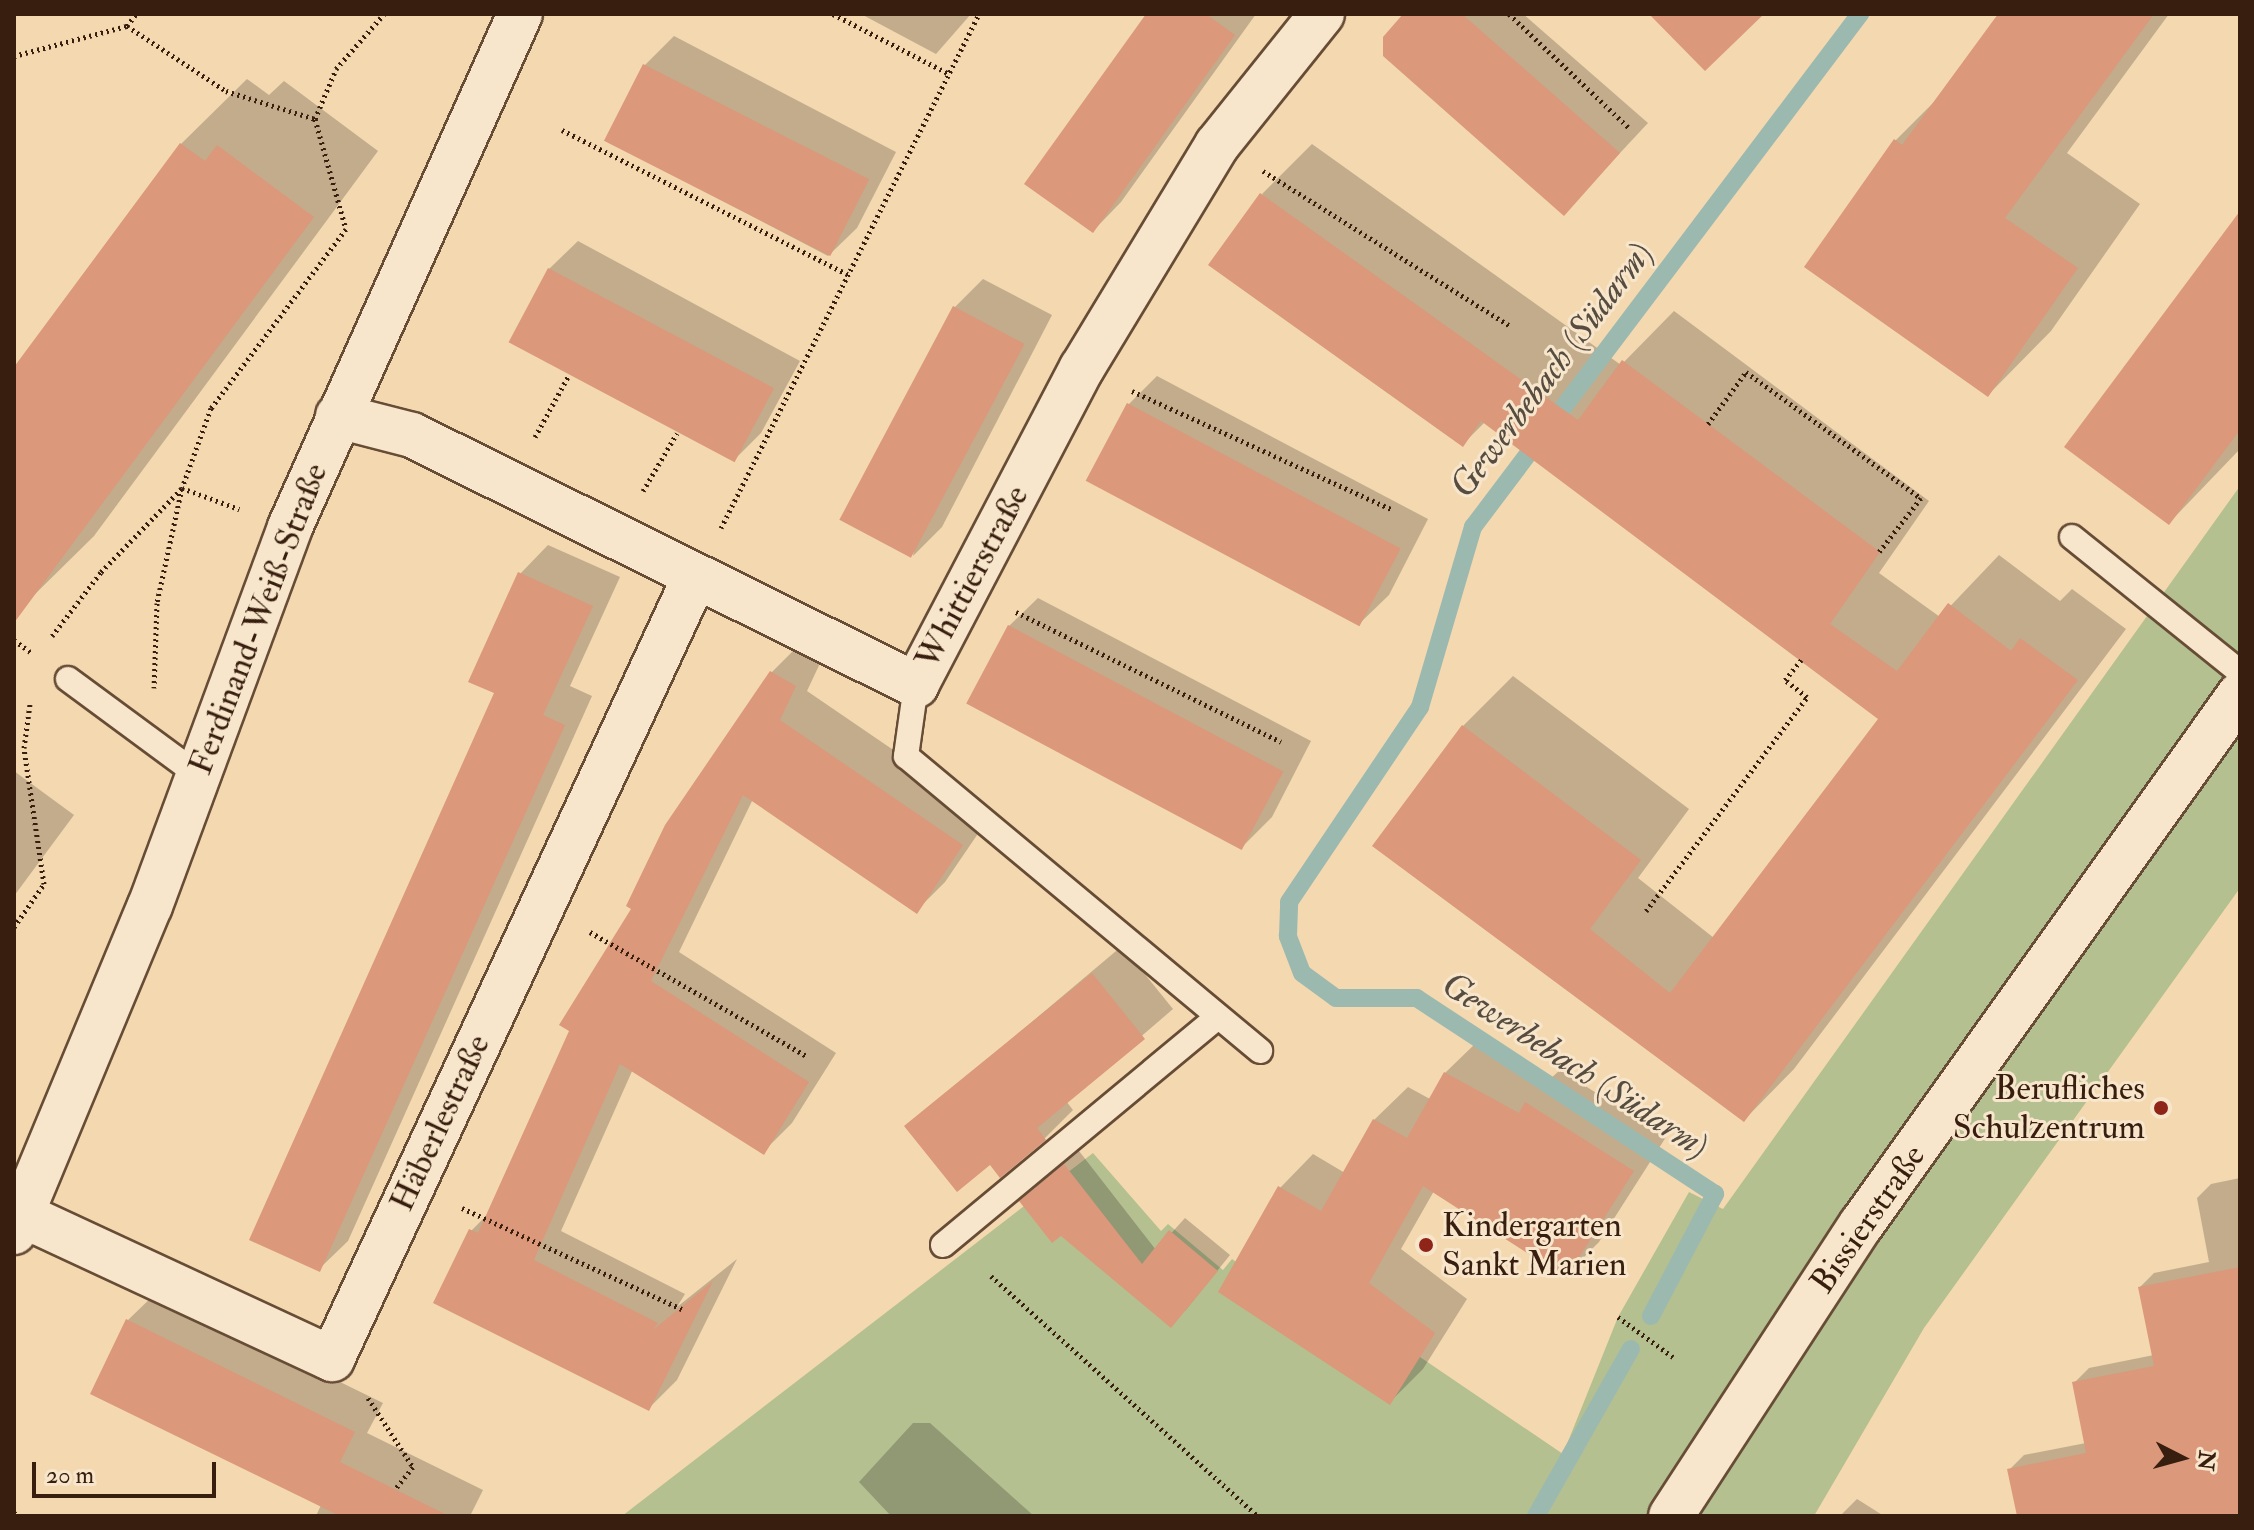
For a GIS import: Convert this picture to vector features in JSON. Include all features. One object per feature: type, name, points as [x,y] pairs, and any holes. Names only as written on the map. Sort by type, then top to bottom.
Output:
[{"type":"street","name":"Ferdinand-Weiß-Straße","points":[[18,1223],[144,920],[290,527],[520,14]]},
{"type":"street","name":"Whittierstraße","points":[[338,416],[412,435],[916,685],[1082,368],[1217,145],[1322,14]]},
{"type":"street","name":"Häberlestraße","points":[[332,1359],[539,906],[695,577]]},
{"type":"street","name":"Bissierstraße","points":[[1671,1516],[1861,1225],[2240,694]]},
{"type":"street","points":[[18,1223],[332,1359]]},
{"type":"lane","points":[[2072,537],[2240,672]]},
{"type":"lane","points":[[68,679],[198,775]]},
{"type":"lane","points":[[916,685],[906,756],[1216,1018],[1260,1051]]},
{"type":"lane","points":[[943,1245],[1216,1018]]},
{"type":"path","points":[[14,56],[127,26],[136,14]]},
{"type":"path","points":[[152,740],[157,603],[182,488],[211,408],[346,229],[315,119],[336,69],[384,14]]},
{"type":"path","points":[[833,14],[949,74]]},
{"type":"path","points":[[695,577],[979,14]]},
{"type":"path","points":[[1509,14],[1629,128]]},
{"type":"path","points":[[127,26],[226,91],[315,119]]},
{"type":"path","points":[[562,130],[849,275]]},
{"type":"path","points":[[1217,145],[1510,326]]},
{"type":"path","points":[[1082,368],[1393,510]]},
{"type":"path","points":[[1708,424],[1746,372],[1921,498],[1879,552]]},
{"type":"path","points":[[507,480],[569,375]]},
{"type":"path","points":[[618,539],[677,433]]},
{"type":"path","points":[[966,588],[1281,742]]},
{"type":"path","points":[[14,640],[36,657]]},
{"type":"path","points":[[1646,911],[1807,697],[1785,680],[1801,660]]},
{"type":"path","points":[[539,906],[808,1057]]},
{"type":"path","points":[[412,1183],[682,1309]]},
{"type":"path","points":[[991,1276],[1258,1516]]},
{"type":"path","points":[[1618,1317],[1673,1357]]},
{"type":"path","points":[[332,1359],[362,1388],[413,1467],[395,1489]]},
{"type":"green space","points":[[2240,486],[2240,888],[1924,1328],[1814,1516],[622,1516],[1093,1153],[1161,1231],[1168,1224],[1223,1270],[1232,1259],[1346,1336],[1420,1357],[1563,1454],[1618,1317],[1689,1192],[1723,1209]]},
{"type":"building","points":[[1146,14],[1206,14],[1235,35],[1093,233],[1024,184]]},
{"type":"building","points":[[1403,14],[1462,14],[1620,153],[1564,216],[1383,56],[1383,37]]},
{"type":"building","points":[[1649,14],[1764,14],[1705,71]]},
{"type":"building","points":[[1998,14],[2154,14],[2005,218],[2078,268],[1988,397],[1804,267],[1894,139],[1902,145]]},
{"type":"building","points":[[643,64],[869,179],[830,256],[604,141]]},
{"type":"building","points":[[180,143],[205,161],[217,145],[314,217],[14,623],[14,367]]},
{"type":"building","points":[[1260,193],[1578,420],[1622,360],[1880,552],[1830,624],[1897,671],[1948,603],[2011,651],[2020,638],[2078,680],[1744,1122],[1372,846],[1462,725],[1641,860],[1590,929],[1670,993],[1878,719],[1481,421],[1463,447],[1208,265]]},
{"type":"building","points":[[2240,211],[2240,430],[2169,525],[2064,447]]},
{"type":"building","points":[[548,268],[774,388],[735,462],[509,342]]},
{"type":"building","points":[[953,306],[1025,344],[911,558],[839,520]]},
{"type":"building","points":[[1127,403],[1401,549],[1359,626],[1086,481]]},
{"type":"building","points":[[518,572],[593,606],[543,715],[565,725],[320,1272],[249,1240],[494,693],[468,682]]},
{"type":"building","points":[[1008,625],[1283,771],[1242,850],[966,704]]},
{"type":"building","points":[[770,671],[796,686],[780,720],[963,845],[917,914],[743,795],[651,981],[809,1082],[764,1155],[620,1064],[534,1260],[658,1323],[653,1330],[713,1281],[649,1411],[433,1303],[469,1229],[478,1233],[569,1031],[559,1025],[631,909],[626,906],[665,825]]},
{"type":"building","points":[[1092,973],[1145,1039],[1037,1128],[1046,1140],[1000,1178],[990,1165],[957,1192],[904,1126]]},
{"type":"building","points":[[1444,1072],[1519,1113],[1525,1102],[1634,1171],[1566,1278],[1423,1186],[1369,1283],[1435,1333],[1390,1405],[1218,1292],[1278,1186],[1321,1211],[1373,1119],[1407,1138]]},
{"type":"building","points":[[1064,1164],[1142,1264],[1169,1230],[1218,1271],[1171,1328],[1061,1236],[1052,1243],[1019,1201]]},
{"type":"building","points":[[2240,1267],[2240,1516],[2017,1516],[2007,1469],[2086,1453],[2072,1382],[2154,1366],[2138,1287]]},
{"type":"building","points":[[126,1319],[355,1432],[340,1462],[449,1516],[340,1516],[90,1394]]},
{"type":"waterway","name":"Gewerbebach (Südarm)","points":[[1651,1316],[1715,1194],[1417,998],[1336,998],[1302,973],[1288,936],[1289,902],[1420,707],[1473,527],[1860,14]]},
{"type":"waterway","name":"Gewerbebach (Südarm)","points":[[1536,1516],[1631,1349]]},
{"type":"place","name":"Berufliches Schulzentrum","points":[[2161,1108]]},
{"type":"place","name":"Kindergarten Sankt Marien","points":[[1426,1245]]}]
